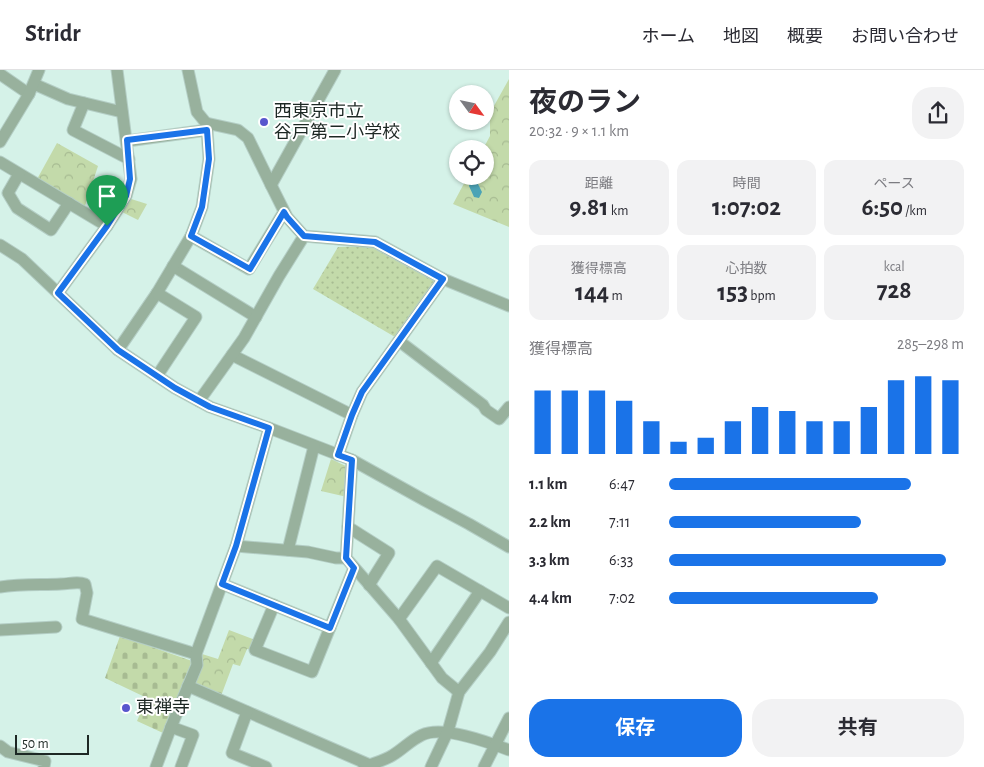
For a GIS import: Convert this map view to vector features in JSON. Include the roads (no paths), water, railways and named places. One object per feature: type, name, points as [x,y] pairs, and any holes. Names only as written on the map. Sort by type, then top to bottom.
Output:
[{"type":"street","points":[[0,142],[31,89],[39,70]]},
{"type":"street","points":[[58,293],[107,226],[126,196],[130,179],[129,159],[117,70]]},
{"type":"street","points":[[118,350],[157,292],[191,236],[202,207],[209,159],[206,127],[197,112],[188,70]]},
{"type":"street","points":[[270,185],[335,70]]},
{"type":"street","points":[[0,74],[31,89],[122,112]]},
{"type":"street","points":[[84,103],[73,130],[129,159]]},
{"type":"street","points":[[127,140],[206,127],[238,130],[248,138],[287,217],[304,236],[375,242],[443,279],[509,306]]},
{"type":"street","points":[[0,162],[107,226]]},
{"type":"street","points":[[19,174],[8,193],[18,208],[51,230],[69,203]]},
{"type":"street","points":[[191,236],[250,269],[284,212]]},
{"type":"street","points":[[199,402],[244,338],[304,236]]},
{"type":"street","points":[[0,245],[22,259],[118,350],[175,388],[199,402],[216,409],[352,460],[509,547]]},
{"type":"street","points":[[173,266],[256,317]]},
{"type":"street","points":[[338,455],[362,392],[443,279]]},
{"type":"street","points":[[157,292],[196,317],[157,376]]},
{"type":"street","points":[[399,341],[483,405],[486,410],[499,420],[509,407]]},
{"type":"street","points":[[232,355],[352,415]]},
{"type":"street","points":[[156,767],[197,665],[196,654],[236,546],[269,428]]},
{"type":"street","points":[[288,550],[314,446]]},
{"type":"street","points":[[274,605],[255,650],[312,672],[330,628],[350,563],[348,527],[352,460]]},
{"type":"street","points":[[348,527],[389,553],[369,585]]},
{"type":"street","points":[[236,546],[308,552],[350,563],[399,620],[442,678],[459,692]]},
{"type":"street","points":[[399,620],[437,566],[509,608]]},
{"type":"street","points":[[0,587],[82,582],[85,584],[87,593],[82,619],[196,654]]},
{"type":"street","points":[[222,584],[330,628]]},
{"type":"street","points":[[431,663],[480,590]]},
{"type":"street","points":[[432,767],[448,731],[459,692],[490,652],[509,622]]},
{"type":"street","points":[[0,630],[56,627]]},
{"type":"street","points":[[188,686],[367,766],[391,756],[422,734],[433,732],[448,731],[495,744],[509,750]]},
{"type":"street","points":[[248,712],[232,753],[266,767]]},
{"type":"street","points":[[484,767],[509,718]]},
{"type":"street","points":[[171,727],[193,735],[181,767]]},
{"type":"street","points":[[0,746],[8,752],[45,761],[44,767]]},
{"type":"water","points":[[478,185],[482,192],[479,198],[474,197],[469,186]]},
{"type":"place","name":"西東京市立 谷戸第二小学校","points":[[264,122]]},
{"type":"place","name":"東禅寺","points":[[126,708]]}]
